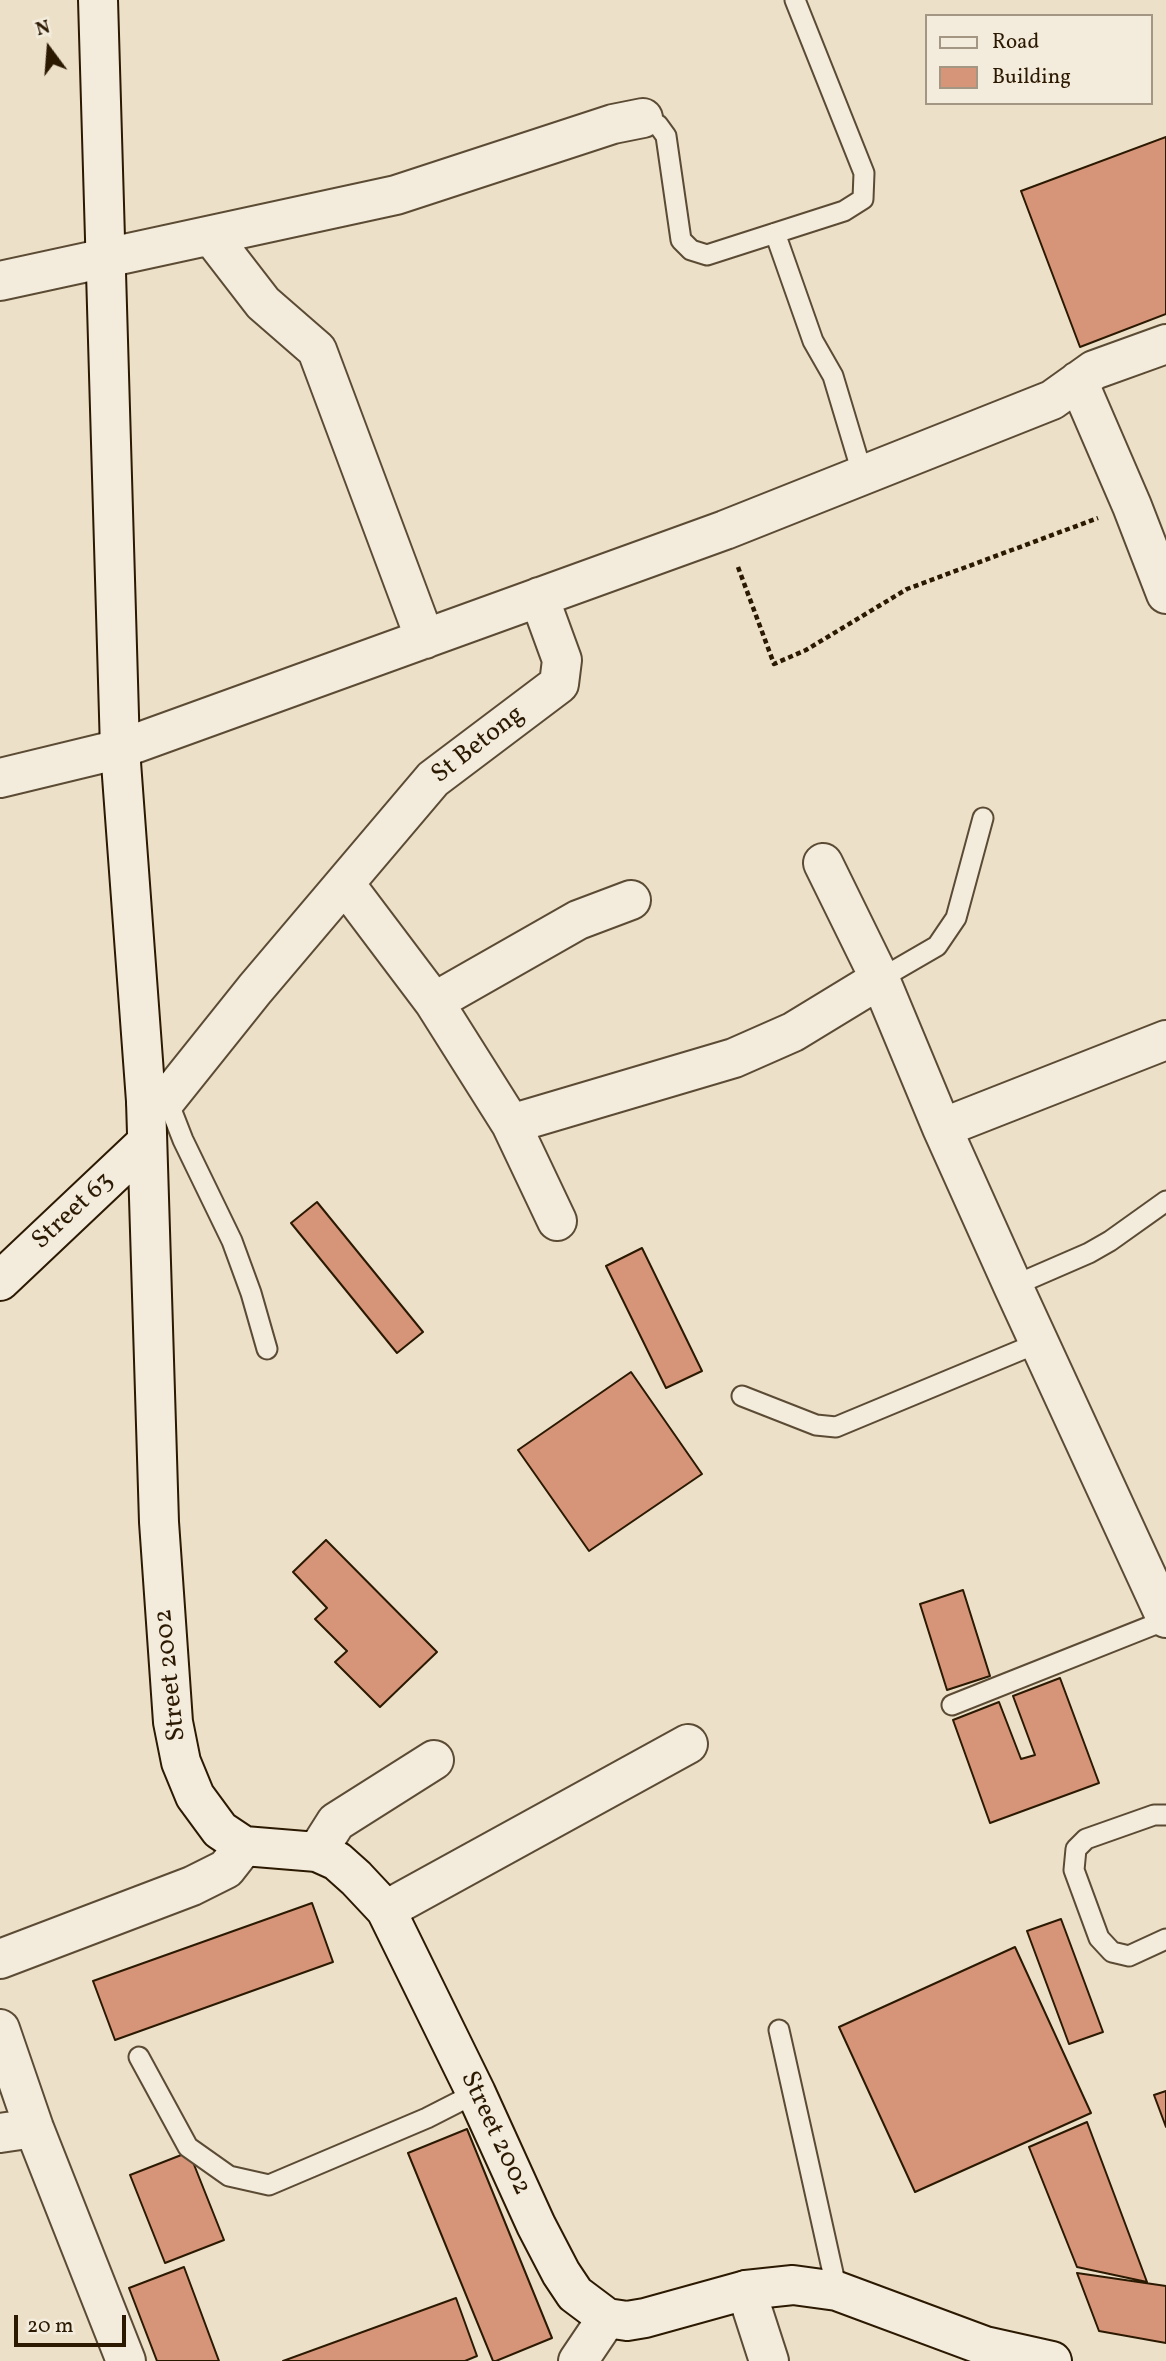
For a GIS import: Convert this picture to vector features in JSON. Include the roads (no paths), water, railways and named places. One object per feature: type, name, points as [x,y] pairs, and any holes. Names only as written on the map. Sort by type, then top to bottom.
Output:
[{"type":"street","name":"Street 2002","points":[[98,0],[120,749],[157,1100],[147,1142],[159,1522],[173,1721],[181,1762],[195,1796],[220,1830],[244,1846],[317,1852],[337,1861],[386,1910],[477,2092],[536,2225],[561,2273],[575,2294],[607,2318]]},
{"type":"street","points":[[0,281],[396,195],[612,124],[643,118]]},
{"type":"street","points":[[212,237],[263,303],[317,350],[425,639]]},
{"type":"street","points":[[0,778],[120,749],[725,530],[1052,400],[1094,370],[1166,344]]},
{"type":"street","points":[[1078,381],[1132,506],[1166,594]]},
{"type":"street","name":"St Betong","points":[[157,1100],[433,779],[559,684],[562,660],[539,597]]},
{"type":"street","points":[[823,863],[880,979],[942,1128],[1038,1343],[1166,1619]]},
{"type":"street","points":[[345,884],[435,1002],[511,1124],[557,1221]]},
{"type":"street","points":[[435,1002],[578,919],[631,900]]},
{"type":"street","points":[[511,1124],[734,1058],[793,1032],[880,979]]},
{"type":"street","points":[[942,1128],[1166,1040]]},
{"type":"street","name":"Street 63","points":[[0,1281],[147,1142]]},
{"type":"street","points":[[386,1910],[688,1744]]},
{"type":"street","points":[[317,1852],[335,1822],[435,1760]]},
{"type":"street","points":[[0,1959],[192,1886],[226,1869],[244,1846]]},
{"type":"street","points":[[0,2029],[17,2130],[126,2361]]},
{"type":"street","points":[[578,2361],[607,2318],[645,2318],[746,2290],[793,2285],[837,2291],[985,2346],[1052,2361]]},
{"type":"street","points":[[746,2290],[769,2361]]},
{"type":"lane","points":[[643,118],[658,125],[666,136],[681,240],[691,250],[706,255],[844,211],[863,199],[864,173],[795,0]]},
{"type":"lane","points":[[775,233],[813,341],[833,376],[863,476]]},
{"type":"lane","points":[[880,979],[937,946],[956,918],[982,818]]},
{"type":"lane","points":[[157,1100],[183,1140],[232,1241],[267,1349]]},
{"type":"lane","points":[[1013,1286],[1089,1253],[1166,1201]]},
{"type":"lane","points":[[742,1396],[816,1425],[836,1427],[1038,1343]]},
{"type":"lane","points":[[952,1705],[1166,1619]]},
{"type":"lane","points":[[1166,1815],[1154,1815],[1086,1839],[1076,1849],[1074,1870],[1099,1938],[1112,1952],[1129,1956],[1166,1939]]},
{"type":"lane","points":[[779,2030],[837,2291]]},
{"type":"lane","points":[[139,2057],[188,2147],[229,2176],[269,2185],[427,2118],[477,2092]]}]
